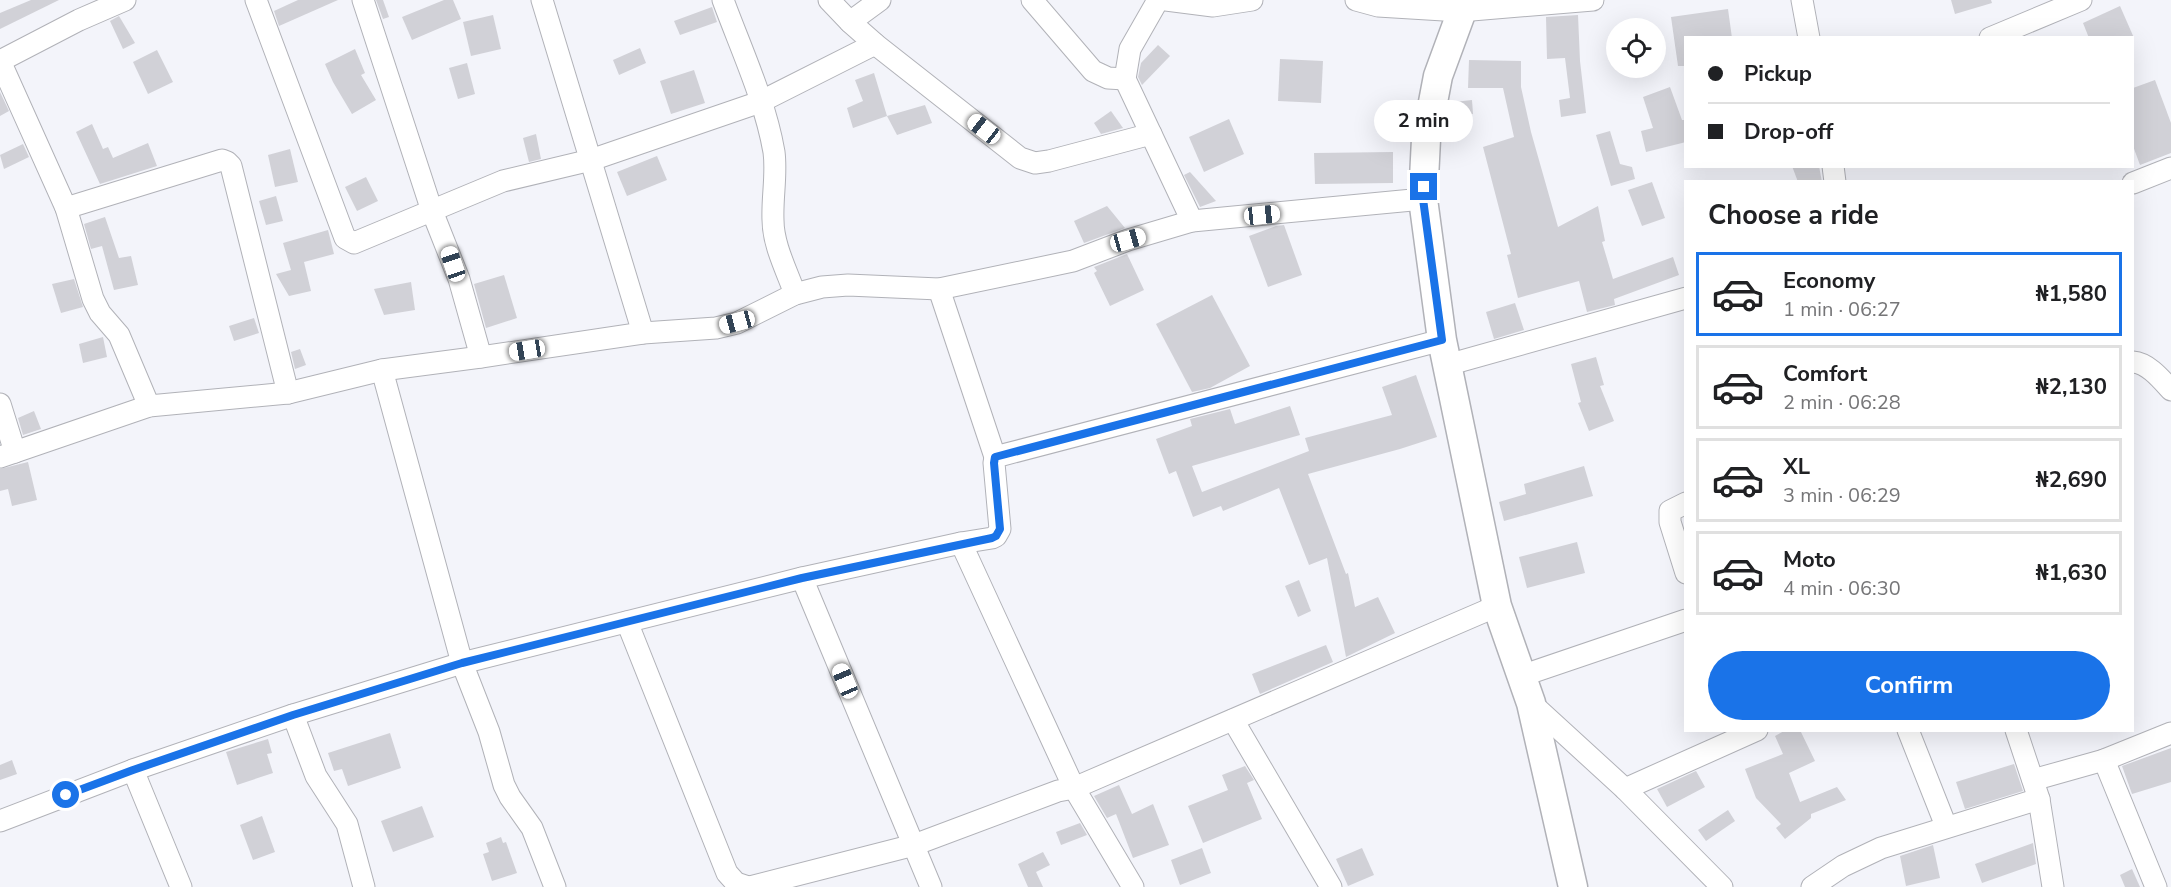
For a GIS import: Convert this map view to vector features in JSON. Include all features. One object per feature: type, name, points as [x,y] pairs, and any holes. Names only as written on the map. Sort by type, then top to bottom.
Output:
[{"type":"street","points":[[125,0],[69,25],[0,61],[66,208],[93,299],[100,313],[119,335],[149,406]]},
{"type":"street","points":[[256,0],[345,238],[354,243],[503,181],[591,160],[760,102],[875,44]]},
{"type":"street","points":[[363,0],[432,211],[459,279],[481,357]]},
{"type":"street","points":[[543,0],[643,333]]},
{"type":"street","points":[[723,0],[760,102],[775,162],[772,220],[774,235],[795,294]]},
{"type":"street","points":[[829,0],[875,44],[1020,158],[1035,163],[1049,161],[1151,134]]},
{"type":"street","points":[[850,22],[880,0]]},
{"type":"street","points":[[1032,0],[1093,71],[1108,78],[1125,79]]},
{"type":"street","points":[[1158,0],[1130,49],[1125,79],[1192,221]]},
{"type":"street","points":[[1166,0],[1213,6],[1252,0]]},
{"type":"street","points":[[1356,0],[1378,6],[1593,0]]},
{"type":"street","points":[[1802,0],[1809,36]]},
{"type":"street","points":[[1995,36],[2081,0]]},
{"type":"street","points":[[1463,5],[1436,87],[1426,139],[1423,199],[1444,353],[1497,606],[1531,703],[1573,887]]},
{"type":"street","points":[[66,208],[222,160],[227,162],[231,166],[288,393]]},
{"type":"street","points":[[2134,183],[2171,168]]},
{"type":"street","points":[[0,404],[8,455],[149,406],[288,393],[382,370],[643,333],[716,328],[737,322],[795,294],[822,287],[848,285],[939,289],[1073,261],[1128,240],[1192,221],[1423,199]]},
{"type":"street","points":[[0,821],[133,770],[293,715],[462,663],[802,578],[996,536],[1000,529],[995,457],[939,289]]},
{"type":"street","points":[[995,457],[1684,298]]},
{"type":"street","points":[[2134,362],[2139,362],[2159,376],[2171,390]]},
{"type":"street","points":[[382,370],[462,663],[489,732],[504,784],[510,797],[532,828],[555,887]]},
{"type":"street","points":[[1684,504],[1670,511],[1670,522],[1684,567]]},
{"type":"street","points":[[961,543],[1074,788],[1133,887]]},
{"type":"street","points":[[802,578],[931,887]]},
{"type":"street","points":[[627,622],[728,873],[736,883],[749,887],[915,845],[1058,791],[1074,788],[1497,606]]},
{"type":"street","points":[[1521,676],[1684,621]]},
{"type":"street","points":[[1531,703],[1625,789],[1722,887]]},
{"type":"street","points":[[293,715],[316,776],[347,824],[364,887]]},
{"type":"street","points":[[1233,720],[1331,887]]},
{"type":"street","points":[[1625,789],[1753,732]]},
{"type":"street","points":[[1909,732],[1946,826]]},
{"type":"street","points":[[2017,732],[2036,789],[2053,887]]},
{"type":"street","points":[[1812,887],[1843,866],[1881,848],[1946,826],[2171,733]]},
{"type":"street","points":[[2104,760],[2156,887]]},
{"type":"street","points":[[133,770],[181,887]]},
{"type":"building","points":[[31,0],[59,0],[0,29],[0,13]]},
{"type":"building","points":[[298,0],[338,0],[279,26],[274,11]]},
{"type":"building","points":[[376,0],[383,0],[389,17],[383,19]]},
{"type":"building","points":[[444,0],[453,0],[461,19],[412,40],[402,17]]},
{"type":"building","points":[[1951,0],[1991,0],[1992,3],[1955,14]]},
{"type":"building","points":[[2120,6],[2133,36],[2088,36],[2083,23]]},
{"type":"building","points":[[712,7],[717,22],[680,35],[674,21]]},
{"type":"building","points":[[1728,9],[1732,36],[1684,36],[1684,66],[1678,66],[1671,17]]},
{"type":"building","points":[[493,15],[501,49],[471,56],[463,22]]},
{"type":"building","points":[[1578,15],[1586,113],[1561,117],[1559,100],[1570,98],[1565,58],[1547,59],[1546,17]]},
{"type":"building","points":[[119,16],[135,43],[123,49],[110,21]]},
{"type":"building","points":[[1158,45],[1170,56],[1142,85],[1138,77],[1141,63]]},
{"type":"building","points":[[640,48],[646,63],[619,75],[613,60]]},
{"type":"building","points":[[355,49],[365,73],[361,75],[376,100],[352,114],[325,64]]},
{"type":"building","points":[[157,50],[173,82],[148,94],[133,62]]},
{"type":"building","points":[[1280,59],[1323,61],[1321,103],[1278,101]]},
{"type":"building","points":[[1469,60],[1521,61],[1521,87],[1531,132],[1558,227],[1598,206],[1605,241],[1602,242],[1613,279],[1673,257],[1679,275],[1614,299],[1615,305],[1587,312],[1579,281],[1518,298],[1507,255],[1511,254],[1483,147],[1514,137],[1503,88],[1468,88]]},
{"type":"building","points":[[467,63],[475,94],[458,99],[449,68]]},
{"type":"building","points":[[694,70],[705,103],[671,114],[660,81]]},
{"type":"building","points":[[874,73],[887,116],[853,128],[847,108],[863,101],[855,80]]},
{"type":"building","points":[[2155,80],[2171,123],[2171,153],[2140,165],[2134,149],[2134,88]]},
{"type":"building","points":[[1670,87],[1682,120],[1684,120],[1684,142],[1646,152],[1641,131],[1653,128],[1643,97]]},
{"type":"building","points":[[0,92],[9,111],[0,116]]},
{"type":"building","points":[[1472,100],[1473,114],[1455,116],[1454,102]]},
{"type":"building","points":[[925,105],[932,123],[897,135],[887,116]]},
{"type":"building","points":[[1111,111],[1123,128],[1101,134],[1094,123]]},
{"type":"building","points":[[1229,119],[1244,154],[1204,172],[1189,137]]},
{"type":"building","points":[[92,124],[103,149],[108,147],[113,158],[148,143],[157,166],[100,184],[76,132]]},
{"type":"building","points":[[1610,131],[1620,164],[1632,167],[1635,179],[1611,186],[1596,135]]},
{"type":"building","points":[[536,134],[541,159],[529,162],[523,138]]},
{"type":"building","points":[[23,144],[29,157],[4,169],[0,155]]},
{"type":"building","points":[[290,149],[298,182],[275,187],[268,155]]},
{"type":"building","points":[[1393,152],[1393,183],[1315,184],[1314,153]]},
{"type":"building","points":[[657,156],[667,180],[627,196],[617,172]]},
{"type":"building","points":[[1793,168],[1819,168],[1822,180],[1797,180]]},
{"type":"building","points":[[1190,172],[1216,201],[1200,207],[1184,175]]},
{"type":"building","points":[[366,177],[378,201],[357,211],[345,187]]},
{"type":"building","points":[[1652,182],[1665,218],[1642,226],[1628,190]]},
{"type":"building","points":[[276,196],[283,221],[266,225],[259,201]]},
{"type":"building","points":[[1107,206],[1125,228],[1084,243],[1074,221]]},
{"type":"building","points":[[105,217],[119,258],[131,256],[138,285],[114,290],[102,246],[91,249],[84,224]]},
{"type":"building","points":[[1284,225],[1302,275],[1268,287],[1249,236]]},
{"type":"building","points":[[328,230],[334,254],[304,262],[311,291],[289,296],[276,274],[291,270],[283,243]]},
{"type":"building","points":[[1127,254],[1144,290],[1110,306],[1094,273],[1097,271],[1094,267]]},
{"type":"building","points":[[504,275],[517,318],[486,328],[474,284]]},
{"type":"building","points":[[74,279],[83,307],[61,313],[52,284]]},
{"type":"building","points":[[411,282],[415,310],[384,315],[374,289]]},
{"type":"building","points":[[1212,295],[1250,366],[1210,388],[1192,392],[1156,324]]},
{"type":"building","points":[[1515,303],[1524,330],[1494,339],[1486,312]]},
{"type":"building","points":[[254,318],[259,333],[234,341],[229,326]]},
{"type":"building","points":[[103,337],[107,357],[83,363],[79,344]]},
{"type":"building","points":[[300,349],[306,365],[295,369],[291,352]]},
{"type":"building","points":[[1596,357],[1604,385],[1600,386],[1614,421],[1589,431],[1578,403],[1581,402],[1571,364]]},
{"type":"building","points":[[1416,375],[1437,437],[1308,474],[1346,574],[1348,573],[1355,607],[1378,597],[1395,633],[1346,657],[1327,558],[1309,565],[1279,488],[1223,511],[1221,506],[1193,517],[1176,471],[1169,474],[1156,439],[1192,426],[1190,419],[1230,409],[1235,424],[1290,406],[1300,435],[1192,466],[1202,492],[1309,451],[1305,438],[1392,415],[1382,387]]},
{"type":"building","points":[[34,411],[41,429],[23,435],[18,418]]},
{"type":"building","points":[[28,462],[37,500],[12,506],[8,489],[0,491],[0,469]]},
{"type":"building","points":[[1584,466],[1593,496],[1504,521],[1499,502],[1526,494],[1524,484]]},
{"type":"building","points":[[1577,542],[1585,573],[1527,588],[1519,557]]},
{"type":"building","points":[[1299,580],[1311,611],[1298,617],[1285,586]]},
{"type":"building","points":[[1326,645],[1333,662],[1260,694],[1252,674]]},
{"type":"building","points":[[1782,732],[1801,732],[1815,761],[1789,773],[1800,802],[1837,787],[1846,800],[1811,814],[1811,818],[1785,839],[1776,828],[1781,824],[1756,798],[1745,769],[1783,754],[1775,736]]},
{"type":"building","points":[[390,733],[401,768],[348,786],[342,769],[334,771],[328,753]]},
{"type":"building","points":[[268,739],[272,753],[267,754],[273,773],[237,785],[226,752]]},
{"type":"building","points":[[2171,748],[2171,782],[2132,794],[2122,766]]},
{"type":"building","points":[[12,760],[17,774],[0,780],[0,765]]},
{"type":"building","points":[[2014,764],[2023,791],[1965,809],[1956,782]]},
{"type":"building","points":[[1245,766],[1254,780],[1247,783],[1262,819],[1203,843],[1188,806],[1228,790],[1222,775]]},
{"type":"building","points":[[1696,771],[1705,787],[1667,807],[1657,789]]},
{"type":"building","points":[[1119,785],[1132,814],[1153,804],[1169,845],[1133,858],[1116,814],[1107,818],[1094,796]]},
{"type":"building","points":[[422,806],[434,837],[393,852],[381,821]]},
{"type":"building","points":[[1728,810],[1735,821],[1706,841],[1698,830]]},
{"type":"building","points":[[262,816],[275,852],[253,860],[240,825]]},
{"type":"building","points":[[1080,823],[1087,835],[1061,845],[1056,832]]},
{"type":"building","points":[[501,837],[503,843],[506,842],[517,873],[492,881],[483,854],[489,852],[486,843]]},
{"type":"building","points":[[2033,843],[2036,864],[1982,883],[1975,864]]},
{"type":"building","points":[[1933,845],[1940,878],[1906,886],[1900,856]]},
{"type":"building","points":[[1202,848],[1211,873],[1180,885],[1171,860]]},
{"type":"building","points":[[1362,848],[1374,875],[1348,886],[1336,859]]},
{"type":"building","points":[[1043,852],[1050,865],[1036,872],[1043,887],[1028,887],[1018,864]]},
{"type":"building","points":[[2132,869],[2140,887],[2125,887],[2120,875]]},
{"type":"route","points":[[66,795],[293,715],[462,663],[802,578],[992,538],[1000,529],[995,457],[1442,340],[1423,199],[1424,187]]}]
